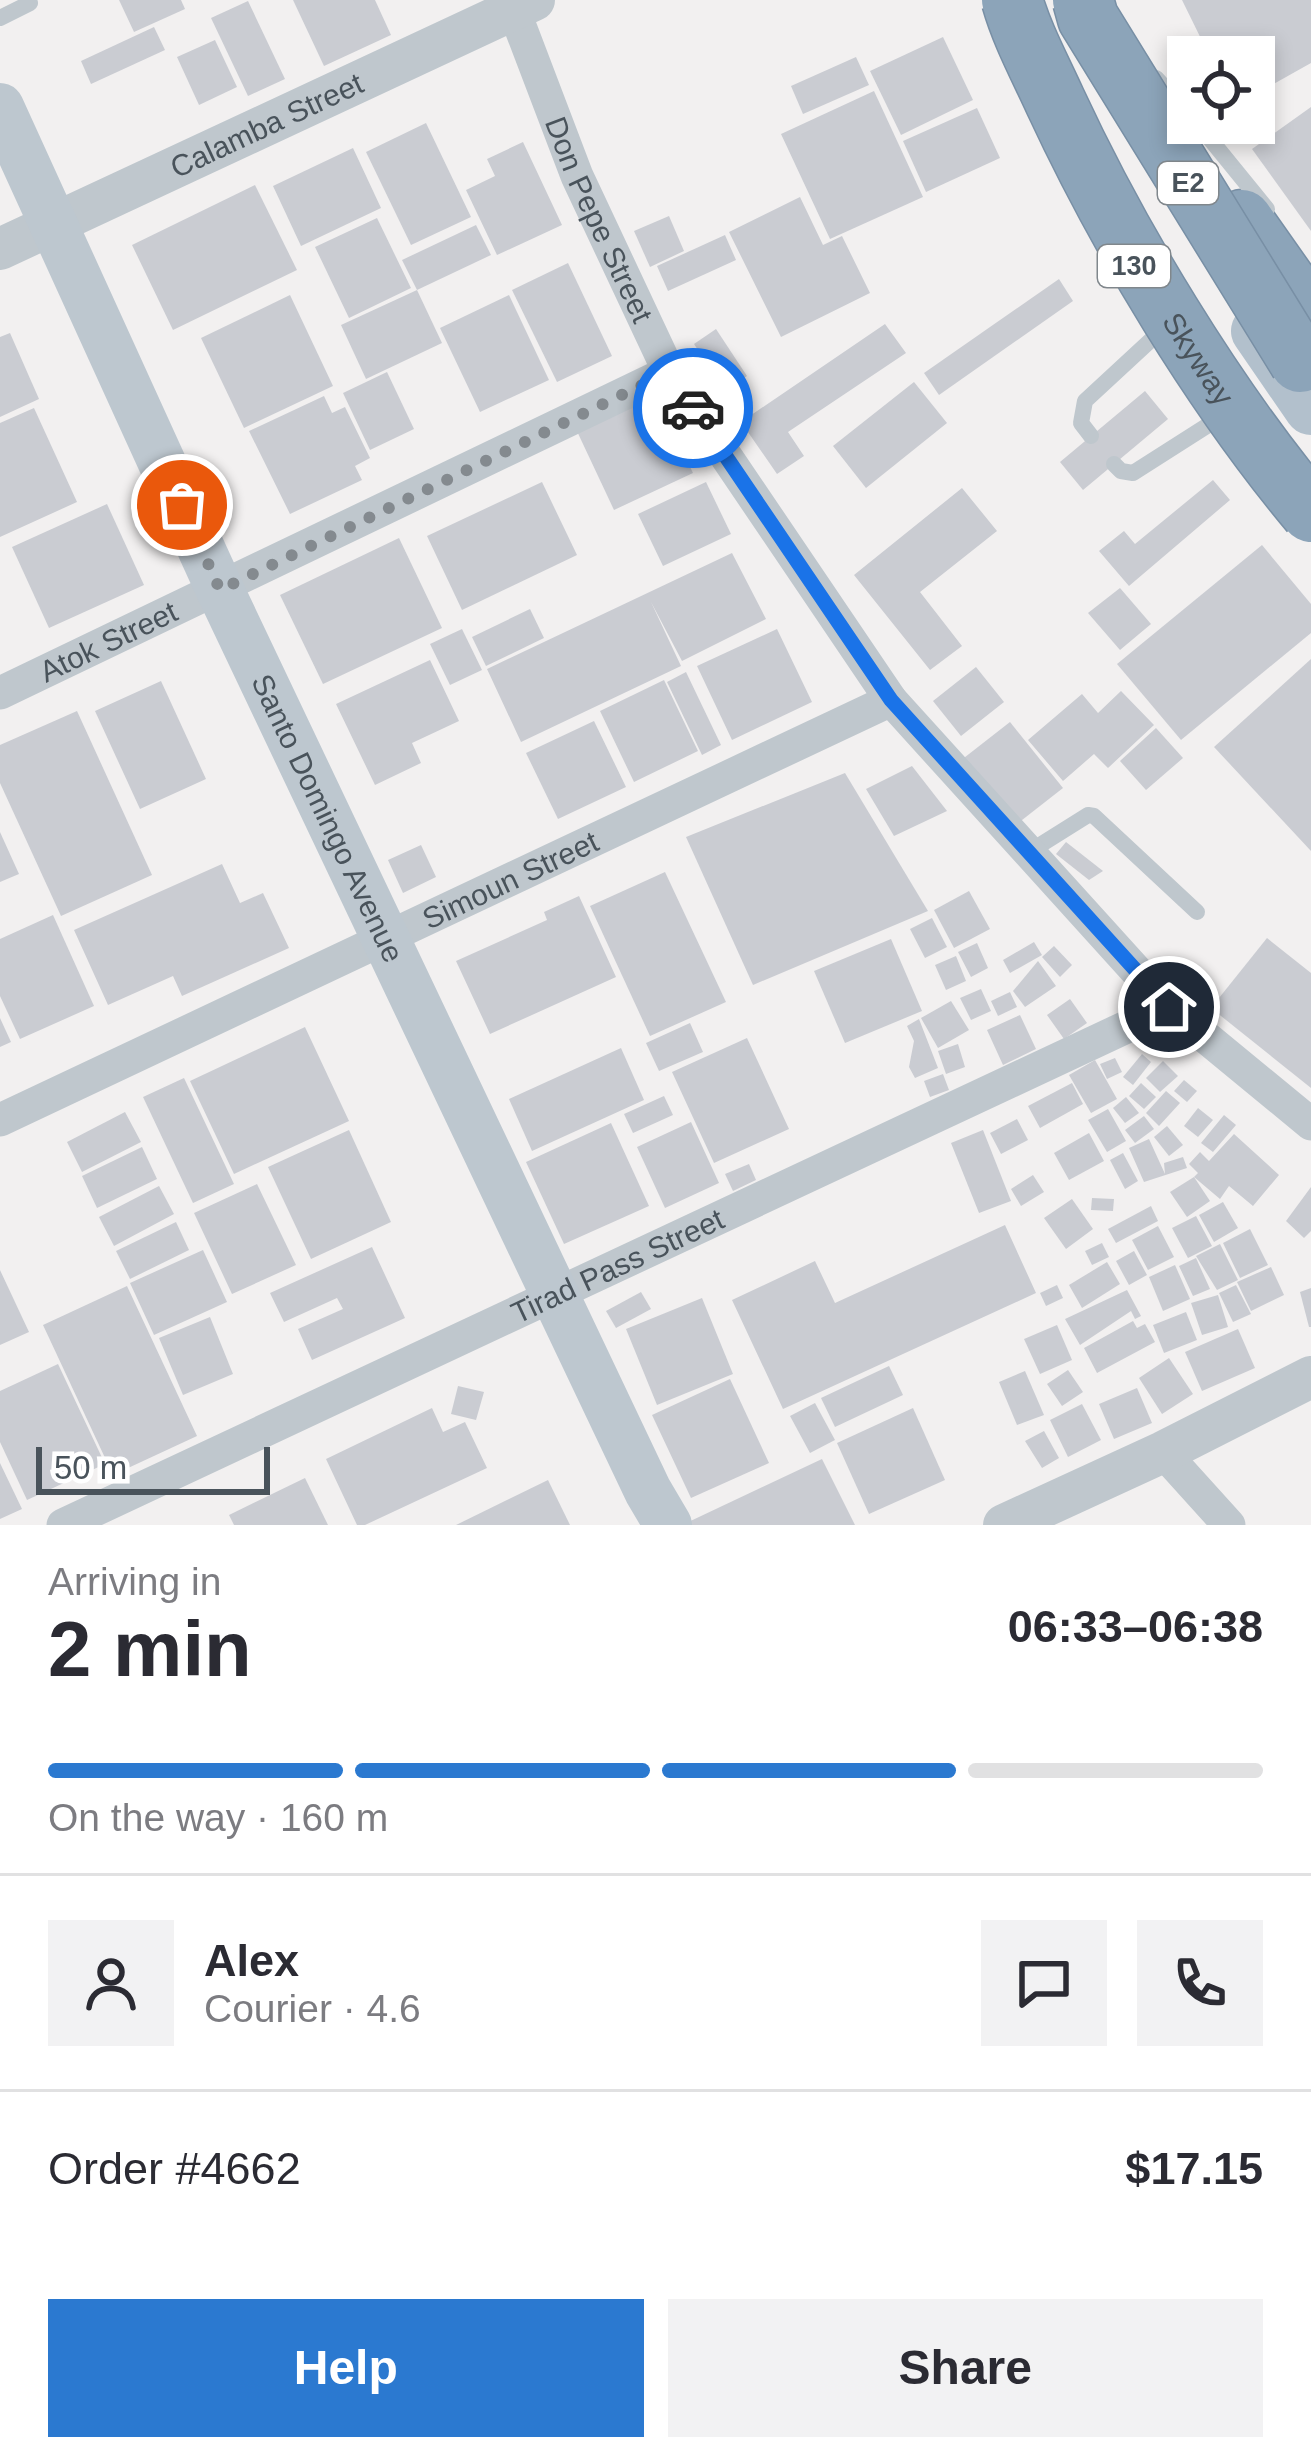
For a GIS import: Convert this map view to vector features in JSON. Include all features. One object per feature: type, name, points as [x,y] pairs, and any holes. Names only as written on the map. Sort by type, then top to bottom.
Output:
[{"type":"highway","name":"Skyway","points":[[1012,0],[1098,188],[1264,456],[1311,509]]},
{"type":"highway","points":[[1032,0],[1108,226]]},
{"type":"highway","name":"E2","points":[[1088,2],[1088,18],[1309,368]]},
{"type":"main road","name":"130","points":[[998,0],[1018,53],[1108,226],[1230,411],[1311,509]]},
{"type":"main road","name":"Santo Domingo Avenue","points":[[0,107],[220,590],[668,1525]]},
{"type":"street","name":"Calamba Street","points":[[0,249],[518,4]]},
{"type":"street","name":"Don Pepe Street","points":[[518,4],[577,176],[669,372],[891,700],[1169,1007],[1311,1124]]},
{"type":"street","name":"Atok Street","points":[[0,693],[669,372]]},
{"type":"street","name":"Simoun Street","points":[[0,1120],[891,700]]},
{"type":"street","name":"Tirad Pass Street","points":[[63,1525],[1169,1007]]},
{"type":"street","points":[[1004,1525],[1311,1377]]},
{"type":"street","points":[[1163,1452],[1229,1525]]},
{"type":"lane","points":[[1088,2],[1132,52]]},
{"type":"lane","points":[[0,18],[30,3]]},
{"type":"lane","points":[[1146,68],[1167,90]]},
{"type":"lane","points":[[1214,144],[1285,232]]},
{"type":"lane","points":[[1091,436],[1081,423],[1085,401],[1170,323]]},
{"type":"lane","points":[[1114,464],[1120,471],[1133,473],[1230,411]]},
{"type":"lane","points":[[1029,852],[1088,815],[1094,816],[1197,912]]},
{"type":"building","points":[[119,0],[181,0],[185,9],[134,32]]},
{"type":"building","points":[[293,0],[375,0],[391,35],[324,66]]},
{"type":"building","points":[[1182,0],[1311,0],[1311,63],[1275,83],[1275,36],[1200,36]]},
{"type":"building","points":[[248,1],[285,79],[248,96],[211,18]]},
{"type":"building","points":[[154,27],[165,50],[91,84],[81,61]]},
{"type":"building","points":[[943,37],[973,100],[901,135],[870,71]]},
{"type":"building","points":[[215,40],[237,87],[199,105],[177,57]]},
{"type":"building","points":[[856,57],[869,85],[803,114],[791,86]]},
{"type":"building","points":[[874,91],[923,197],[830,239],[781,134]]},
{"type":"building","points":[[1311,107],[1311,231],[1252,149],[1275,144],[1275,133]]},
{"type":"building","points":[[977,108],[1000,158],[926,192],[903,141]]},
{"type":"building","points":[[426,123],[471,217],[411,245],[366,152]]},
{"type":"building","points":[[523,142],[562,225],[497,255],[466,190],[495,176],[487,159]]},
{"type":"building","points":[[353,148],[381,208],[301,246],[273,186]]},
{"type":"building","points":[[255,185],[297,270],[173,330],[132,245]]},
{"type":"building","points":[[800,197],[823,245],[842,236],[870,293],[781,337],[729,232]]},
{"type":"building","points":[[669,216],[684,251],[650,267],[634,231]]},
{"type":"building","points":[[377,218],[411,288],[349,318],[315,247]]},
{"type":"building","points":[[476,225],[491,255],[417,290],[402,260]]},
{"type":"building","points":[[725,235],[736,260],[668,291],[657,266]]},
{"type":"building","points":[[568,263],[612,356],[557,382],[512,290]]},
{"type":"building","points":[[1059,279],[1073,301],[939,395],[924,373]]},
{"type":"building","points":[[417,290],[442,343],[366,379],[341,325]]},
{"type":"building","points":[[290,295],[333,386],[244,428],[201,338]]},
{"type":"building","points":[[509,295],[549,380],[480,412],[440,328]]},
{"type":"building","points":[[885,324],[906,353],[788,432],[804,456],[777,474],[741,422]]},
{"type":"building","points":[[716,329],[747,376],[725,391],[694,344]]},
{"type":"building","points":[[10,333],[39,399],[0,417],[0,337]]},
{"type":"building","points":[[387,372],[414,429],[370,450],[343,393]]},
{"type":"building","points":[[914,382],[947,423],[866,488],[833,446]]},
{"type":"building","points":[[654,390],[693,473],[614,510],[575,427]]},
{"type":"building","points":[[1145,391],[1168,419],[1083,490],[1060,462]]},
{"type":"building","points":[[324,396],[332,413],[345,407],[370,458],[355,466],[362,480],[290,514],[249,431]]},
{"type":"building","points":[[34,408],[77,502],[0,537],[0,423]]},
{"type":"building","points":[[1213,480],[1230,500],[1129,586],[1099,551],[1124,531],[1135,544]]},
{"type":"building","points":[[542,482],[577,555],[462,610],[427,536]]},
{"type":"building","points":[[706,482],[731,534],[663,566],[638,514]]},
{"type":"building","points":[[962,488],[997,531],[920,592],[962,646],[930,670],[854,575]]},
{"type":"building","points":[[107,504],[144,585],[49,628],[12,547]]},
{"type":"building","points":[[399,538],[442,628],[323,684],[280,595]]},
{"type":"building","points":[[1262,545],[1311,604],[1311,633],[1181,740],[1117,664]]},
{"type":"building","points":[[732,553],[766,619],[682,661],[651,602],[681,666],[521,742],[487,669]]},
{"type":"building","points":[[1120,588],[1151,624],[1120,650],[1088,613]]},
{"type":"building","points":[[530,609],[544,638],[486,666],[472,637]]},
{"type":"building","points":[[462,629],[482,670],[450,685],[430,644]]},
{"type":"building","points":[[777,629],[812,702],[732,740],[697,666]]},
{"type":"building","points":[[1311,659],[1311,851],[1214,747]]},
{"type":"building","points":[[430,660],[459,721],[412,743],[421,763],[375,785],[336,704]]},
{"type":"building","points":[[976,667],[1004,702],[961,736],[933,701]]},
{"type":"building","points":[[686,672],[721,745],[702,755],[667,682]]},
{"type":"building","points":[[664,680],[698,751],[634,782],[600,711]]},
{"type":"building","points":[[161,681],[206,779],[140,809],[95,711]]},
{"type":"building","points":[[1121,691],[1154,725],[1108,768],[1094,754],[1063,781],[1028,740],[1082,694],[1098,713]]},
{"type":"building","points":[[77,711],[152,875],[61,916],[0,783],[0,745]]},
{"type":"building","points":[[594,721],[626,787],[558,819],[526,753]]},
{"type":"building","points":[[1010,722],[1063,788],[1013,827],[960,761]]},
{"type":"building","points":[[1156,728],[1183,758],[1146,790],[1120,761]]},
{"type":"building","points":[[912,766],[947,811],[894,836],[866,789]]},
{"type":"building","points":[[845,773],[928,911],[753,985],[686,837]]},
{"type":"building","points":[[0,832],[19,874],[0,882]]},
{"type":"building","points":[[1066,842],[1103,871],[1089,880],[1056,854]]},
{"type":"building","points":[[421,845],[436,877],[403,893],[388,860]]},
{"type":"building","points":[[222,864],[240,903],[263,893],[289,948],[182,996],[173,976],[108,1005],[74,930]]},
{"type":"building","points":[[665,872],[726,1002],[650,1036],[590,906]]},
{"type":"building","points":[[969,891],[990,929],[954,948],[934,910]]},
{"type":"building","points":[[579,896],[616,977],[490,1034],[456,961],[547,920],[544,912]]},
{"type":"building","points":[[53,915],[94,1006],[20,1039],[0,996],[0,939]]},
{"type":"building","points":[[932,918],[947,947],[925,958],[910,929]]},
{"type":"building","points":[[1267,938],[1311,973],[1311,1088],[1211,1008]]},
{"type":"building","points":[[891,939],[922,1011],[845,1043],[814,971]]},
{"type":"building","points":[[1034,942],[1042,955],[1010,973],[1003,960]]},
{"type":"building","points":[[977,943],[988,968],[971,977],[958,952]]},
{"type":"building","points":[[1054,946],[1072,965],[1060,977],[1042,957]]},
{"type":"building","points":[[956,956],[966,981],[946,990],[935,965]]},
{"type":"building","points":[[1038,961],[1056,986],[1025,1007],[1013,991]]},
{"type":"building","points":[[981,989],[991,1011],[971,1020],[960,998]]},
{"type":"building","points":[[1010,992],[1017,1007],[998,1016],[991,1001]]},
{"type":"building","points":[[1070,999],[1087,1023],[1064,1039],[1047,1015]]},
{"type":"building","points":[[951,1001],[969,1030],[938,1048],[921,1018]]},
{"type":"building","points":[[1020,1015],[1036,1049],[1003,1065],[987,1030]]},
{"type":"building","points":[[0,1018],[11,1042],[0,1047]]},
{"type":"building","points":[[919,1019],[938,1068],[915,1078],[909,1067],[914,1041],[907,1026]]},
{"type":"building","points":[[690,1023],[703,1052],[659,1071],[646,1043]]},
{"type":"building","points":[[305,1027],[349,1121],[234,1174],[190,1081]]},
{"type":"building","points":[[747,1038],[789,1129],[714,1163],[672,1072]]},
{"type":"building","points":[[958,1044],[965,1067],[946,1074],[938,1051]]},
{"type":"building","points":[[621,1048],[644,1100],[532,1151],[509,1099]]},
{"type":"building","points":[[1142,1054],[1151,1062],[1133,1085],[1123,1077]]},
{"type":"building","points":[[1115,1058],[1122,1072],[1107,1079],[1100,1064]]},
{"type":"building","points":[[1095,1060],[1117,1099],[1091,1113],[1069,1075]]},
{"type":"building","points":[[1163,1061],[1178,1076],[1160,1092],[1146,1078]]},
{"type":"building","points":[[943,1074],[949,1090],[930,1097],[924,1081]]},
{"type":"building","points":[[184,1078],[234,1184],[193,1203],[143,1097]]},
{"type":"building","points":[[1184,1080],[1197,1091],[1187,1102],[1174,1091]]},
{"type":"building","points":[[1072,1083],[1083,1104],[1040,1128],[1028,1106]]},
{"type":"building","points":[[1141,1083],[1156,1097],[1144,1109],[1129,1096]]},
{"type":"building","points":[[1166,1091],[1180,1103],[1159,1126],[1146,1113]]},
{"type":"building","points":[[664,1096],[673,1115],[633,1133],[624,1114]]},
{"type":"building","points":[[1126,1097],[1139,1113],[1125,1123],[1113,1108]]},
{"type":"building","points":[[1198,1108],[1213,1120],[1198,1137],[1184,1126]]},
{"type":"building","points":[[1108,1109],[1126,1141],[1107,1152],[1088,1120]]},
{"type":"building","points":[[125,1112],[141,1142],[82,1172],[67,1142]]},
{"type":"building","points":[[1224,1115],[1236,1125],[1213,1152],[1201,1143]]},
{"type":"building","points":[[1144,1116],[1154,1129],[1135,1143],[1125,1130]]},
{"type":"building","points":[[1017,1119],[1028,1140],[1001,1154],[990,1133]]},
{"type":"building","points":[[691,1122],[719,1183],[665,1208],[637,1147]]},
{"type":"building","points":[[611,1123],[649,1206],[564,1244],[526,1162]]},
{"type":"building","points":[[1167,1126],[1183,1145],[1169,1156],[1154,1137]]},
{"type":"building","points":[[349,1130],[391,1222],[311,1259],[268,1167]]},
{"type":"building","points":[[983,1130],[1011,1201],[979,1213],[951,1143]]},
{"type":"building","points":[[1089,1133],[1104,1161],[1069,1180],[1054,1153]]},
{"type":"building","points":[[1234,1134],[1279,1175],[1253,1206],[1229,1186],[1220,1199],[1194,1177],[1198,1173],[1189,1164],[1200,1152],[1209,1161]]},
{"type":"building","points":[[1149,1139],[1165,1174],[1164,1163],[1183,1157],[1187,1168],[1144,1182],[1129,1148]]},
{"type":"building","points":[[142,1147],[157,1179],[97,1208],[82,1176]]},
{"type":"building","points":[[1123,1153],[1138,1181],[1125,1189],[1110,1160]]},
{"type":"building","points":[[749,1164],[756,1180],[733,1191],[725,1174]]},
{"type":"building","points":[[1033,1175],[1044,1192],[1021,1206],[1011,1189]]},
{"type":"building","points":[[1194,1177],[1210,1201],[1187,1217],[1170,1192]]},
{"type":"building","points":[[257,1184],[296,1265],[232,1294],[194,1213]]},
{"type":"building","points":[[159,1186],[174,1214],[114,1246],[99,1217]]},
{"type":"building","points":[[1311,1187],[1311,1231],[1304,1238],[1286,1221]]},
{"type":"building","points":[[1092,1198],[1114,1199],[1113,1211],[1091,1210]]},
{"type":"building","points":[[1072,1199],[1093,1229],[1066,1249],[1044,1218]]},
{"type":"building","points":[[1223,1202],[1238,1228],[1214,1242],[1199,1215]]},
{"type":"building","points":[[1151,1206],[1158,1221],[1116,1243],[1108,1229]]},
{"type":"building","points":[[1196,1216],[1212,1246],[1188,1258],[1172,1228]]},
{"type":"building","points":[[176,1222],[189,1250],[130,1279],[116,1251]]},
{"type":"building","points":[[1005,1225],[1036,1293],[783,1409],[732,1300],[815,1261],[835,1303]]},
{"type":"building","points":[[1158,1226],[1174,1257],[1148,1270],[1132,1240]]},
{"type":"building","points":[[1250,1229],[1268,1265],[1240,1278],[1223,1243]]},
{"type":"building","points":[[1102,1243],[1109,1257],[1092,1265],[1085,1251]]},
{"type":"building","points":[[1220,1244],[1238,1280],[1217,1290],[1196,1256]]},
{"type":"building","points":[[372,1247],[405,1318],[312,1360],[298,1329],[343,1309],[337,1298],[284,1322],[270,1293]]},
{"type":"building","points":[[203,1250],[227,1302],[154,1335],[130,1283]]},
{"type":"building","points":[[1134,1251],[1147,1275],[1129,1285],[1116,1261]]},
{"type":"building","points":[[1196,1258],[1210,1289],[1193,1296],[1179,1266]]},
{"type":"building","points":[[1107,1262],[1120,1284],[1082,1308],[1069,1285]]},
{"type":"building","points":[[1175,1265],[1190,1299],[1163,1311],[1149,1277]]},
{"type":"building","points":[[1271,1267],[1284,1295],[1251,1311],[1237,1282]]},
{"type":"building","points":[[0,1270],[29,1332],[0,1345]]},
{"type":"building","points":[[1057,1285],[1063,1298],[1046,1306],[1040,1293]]},
{"type":"building","points":[[1236,1285],[1251,1314],[1233,1322],[1219,1293]]},
{"type":"building","points":[[127,1286],[197,1436],[113,1475],[43,1325]]},
{"type":"building","points":[[1311,1288],[1311,1327],[1309,1327],[1300,1292]]},
{"type":"building","points":[[1127,1290],[1141,1316],[1135,1319],[1131,1311],[1080,1345],[1065,1319]]},
{"type":"building","points":[[641,1292],[651,1309],[616,1328],[606,1311]]},
{"type":"building","points":[[1218,1295],[1228,1327],[1202,1335],[1191,1303]]},
{"type":"building","points":[[702,1298],[733,1374],[657,1405],[626,1329]]},
{"type":"building","points":[[1186,1312],[1197,1340],[1164,1353],[1153,1325]]},
{"type":"building","points":[[210,1317],[233,1374],[183,1395],[159,1338]]},
{"type":"building","points":[[1133,1321],[1137,1328],[1145,1324],[1155,1342],[1097,1373],[1084,1348]]},
{"type":"building","points":[[1057,1325],[1072,1360],[1040,1374],[1024,1339]]},
{"type":"building","points":[[1238,1329],[1255,1368],[1202,1391],[1185,1352]]},
{"type":"building","points":[[1169,1358],[1193,1394],[1162,1414],[1139,1378]]},
{"type":"building","points":[[58,1364],[105,1464],[27,1500],[0,1442],[0,1391]]},
{"type":"building","points":[[889,1366],[903,1395],[835,1427],[821,1398]]},
{"type":"building","points":[[1068,1370],[1083,1392],[1062,1406],[1047,1384]]},
{"type":"building","points":[[1025,1371],[1044,1415],[1017,1425],[999,1382]]},
{"type":"building","points":[[730,1379],[769,1463],[691,1498],[652,1415]]},
{"type":"building","points":[[458,1386],[484,1392],[476,1420],[451,1414]]},
{"type":"building","points":[[1137,1388],[1152,1423],[1114,1439],[1099,1404]]},
{"type":"building","points":[[815,1403],[835,1440],[810,1453],[790,1416]]},
{"type":"building","points":[[1082,1404],[1101,1440],[1068,1457],[1050,1420]]},
{"type":"building","points":[[432,1408],[443,1432],[465,1422],[487,1468],[357,1525],[326,1459]]},
{"type":"building","points":[[913,1408],[945,1480],[869,1514],[837,1443]]},
{"type":"building","points":[[1044,1431],[1059,1458],[1042,1468],[1025,1441]]},
{"type":"building","points":[[822,1459],[855,1525],[682,1525]]},
{"type":"building","points":[[0,1463],[22,1509],[0,1519]]},
{"type":"building","points":[[305,1478],[328,1525],[234,1525],[229,1515]]},
{"type":"building","points":[[548,1480],[570,1525],[456,1525]]},
{"type":"way so far","points":[[182,505],[220,590],[669,372],[693,408]]},
{"type":"route","points":[[693,408],[891,700],[1169,1007]]}]
